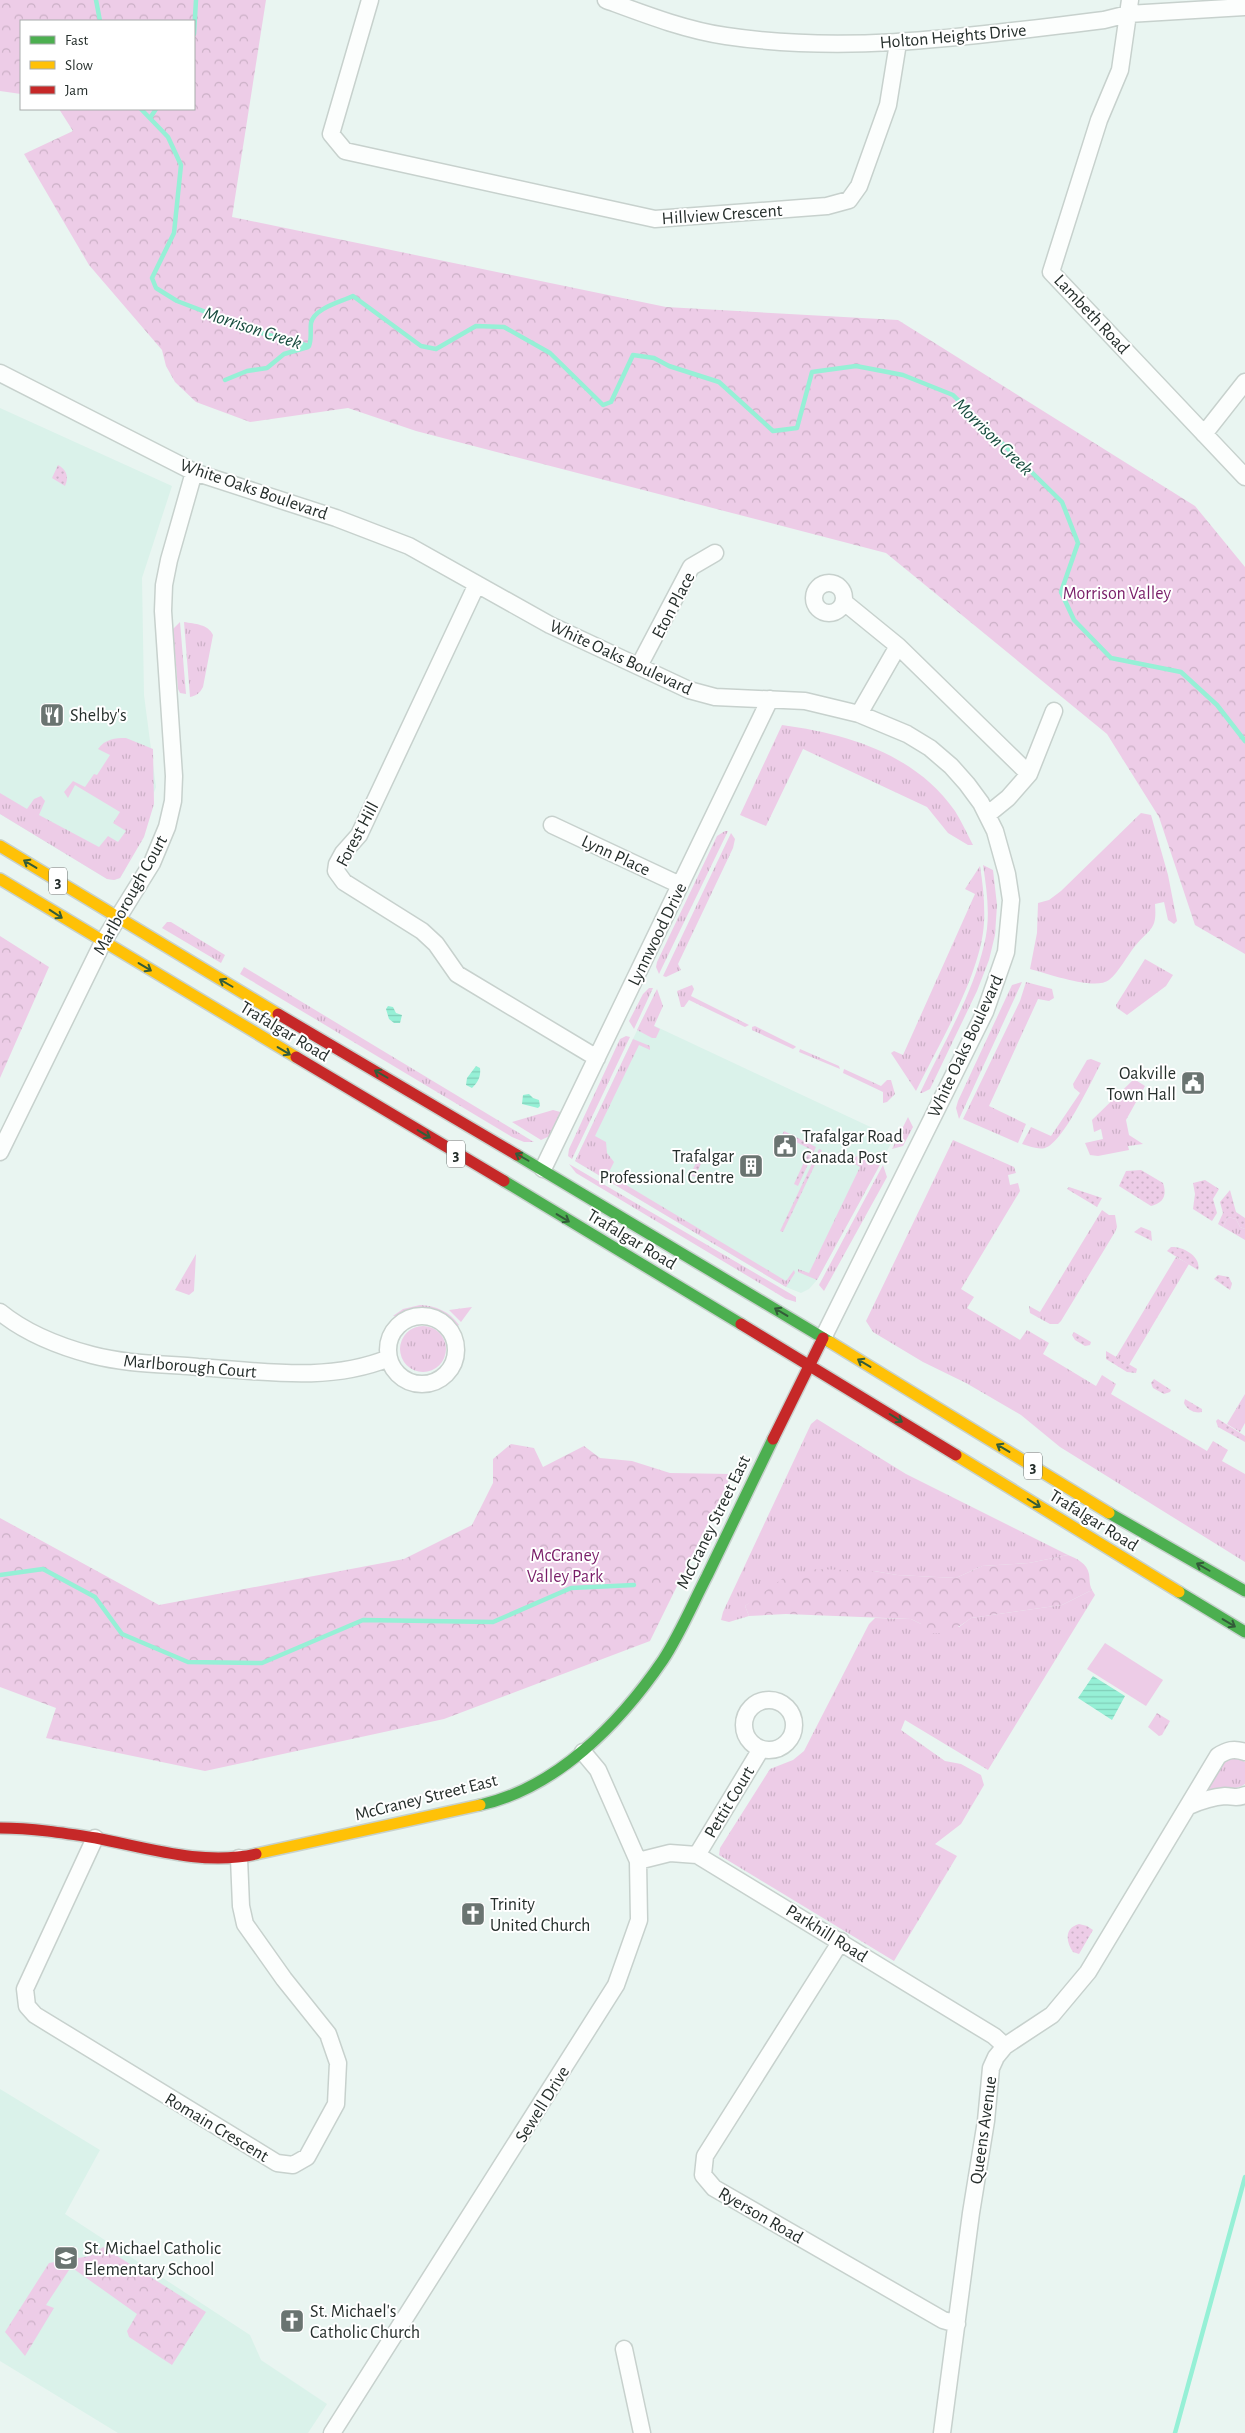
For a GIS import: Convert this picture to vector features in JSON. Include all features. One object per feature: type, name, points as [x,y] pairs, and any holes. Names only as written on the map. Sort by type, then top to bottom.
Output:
[{"type":"main road","name":"Trafalgar Road","points":[[0,846],[116,918],[823,1338],[1130,1526],[1245,1591]]},
{"type":"main road","name":"Trafalgar Road","points":[[0,879],[809,1365],[1245,1632]]},
{"type":"main road","name":"White Oaks Boulevard","points":[[809,1365],[823,1338]]},
{"type":"main road","name":"McCraney Street East","points":[[0,1828],[22,1828],[95,1838],[176,1855],[238,1858],[498,1801],[541,1780],[583,1752],[628,1705],[663,1659],[694,1602],[809,1365]]},
{"type":"street","name":"Hillview Crescent","points":[[370,0],[331,134],[344,150],[655,219],[827,206],[849,200],[859,186],[888,105],[898,43]]},
{"type":"street","name":"Holton Heights Drive","points":[[606,0],[649,16],[724,36],[792,44],[898,43],[1094,21],[1129,7],[1245,7]]},
{"type":"street","name":"Lambeth Road","points":[[1129,7],[1120,70],[1098,120],[1051,272],[1245,476]]},
{"type":"street","name":"White Oaks Boulevard","points":[[0,373],[194,472],[336,518],[409,546],[550,625],[690,690],[715,697],[805,701],[859,714],[907,734],[930,748],[951,766],[967,784],[987,815],[1001,848],[1011,900],[1006,952],[985,1012],[823,1338]]},
{"type":"street","points":[[1204,434],[1245,382]]},
{"type":"street","name":"Marlborough Court","points":[[0,1152],[103,942],[116,918],[152,863],[167,827],[173,801],[174,776],[163,610],[164,584],[194,472]]},
{"type":"street","name":"Eton Place","points":[[639,666],[691,567],[716,553]]},
{"type":"street","name":"Forest Hill","points":[[477,584],[359,835],[343,853],[337,864],[336,871],[344,882],[422,931],[436,944],[458,974],[597,1058]]},
{"type":"street","points":[[844,602],[898,646],[1029,774]]},
{"type":"street","points":[[859,714],[898,646]]},
{"type":"street","name":"Lynnwood Drive","points":[[543,1170],[770,699]]},
{"type":"street","points":[[987,815],[1008,798],[1029,774],[1054,711]]},
{"type":"street","name":"Lynn Place","points":[[552,825],[680,885]]},
{"type":"street","name":"Marlborough Court","points":[[0,1312],[33,1335],[55,1344],[93,1356],[132,1362],[254,1372],[322,1373],[353,1369],[389,1358]]},
{"type":"street","points":[[422,1315],[440,1320],[448,1326],[455,1340],[456,1358],[454,1364],[440,1379],[429,1383],[418,1384],[407,1380],[398,1374],[389,1358],[388,1344],[391,1335],[403,1321],[412,1317],[422,1315]]},
{"type":"street","name":"Pettit Court","points":[[697,1855],[761,1749]]},
{"type":"street","name":"Queens Avenue","points":[[942,2433],[958,2324],[971,2213],[986,2121],[991,2068],[996,2057],[1006,2046],[1052,2014],[1088,1972],[1218,1756],[1226,1751],[1235,1749],[1245,1752]]},
{"type":"street","name":"Sewell Drive","points":[[332,2433],[616,1985],[639,1920],[638,1861],[598,1770],[583,1752]]},
{"type":"street","points":[[1188,1806],[1207,1799],[1225,1796],[1239,1798],[1245,1795]]},
{"type":"street","name":"Romain Crescent","points":[[95,1838],[25,1990],[27,2006],[35,2015],[277,2163],[294,2166],[307,2157],[336,2104],[338,2063],[328,2034],[284,1979],[245,1924],[238,1858]]},
{"type":"street","name":"Parkhill Road","points":[[638,1861],[670,1853],[697,1855],[994,2036],[1006,2046]]},
{"type":"street","name":"Ryerson Road","points":[[841,1942],[705,2156],[703,2175],[714,2188],[943,2320],[958,2324]]},
{"type":"street","points":[[624,2349],[642,2433]]},
{"type":"shaded area","points":[[0,408],[172,486],[142,578],[144,695],[156,787],[125,870],[120,878],[114,880],[107,879],[0,814]]},
{"type":"shaded area","points":[[388,1006],[393,1007],[396,1013],[402,1015],[400,1023],[394,1023],[389,1019],[386,1009]]},
{"type":"shaded area","points":[[642,1020],[894,1138],[817,1280],[809,1289],[801,1293],[786,1287],[575,1161]]},
{"type":"shaded area","points":[[476,1066],[480,1068],[480,1074],[472,1088],[466,1085],[467,1078]]},
{"type":"shaded area","points":[[529,1094],[539,1100],[540,1106],[538,1108],[522,1104],[523,1095]]},
{"type":"shaded area","points":[[1093,1676],[1125,1696],[1112,1720],[1078,1698]]},
{"type":"shaded area","name":"St. Michael Catholic Elementary School","points":[[0,2089],[100,2150],[65,2214],[250,2335],[261,2360],[327,2404],[308,2433],[118,2433],[0,2361]]},
{"type":"green space","name":"Morrison Valley","points":[[0,0],[266,0],[232,217],[666,307],[898,320],[1195,506],[1245,567],[1245,954],[1195,925],[1159,817],[1107,734],[886,553],[416,431],[348,408],[250,422],[196,402],[175,382],[166,366],[162,350],[89,265],[24,154],[73,131],[60,110],[195,110],[195,20],[20,20],[20,94],[0,91]]},
{"type":"green space","points":[[58,465],[66,474],[65,486],[52,478]]},
{"type":"green space","points":[[180,622],[186,694],[180,693],[178,689],[173,629]]},
{"type":"green space","points":[[184,622],[205,627],[213,635],[203,687],[198,694],[190,697]]},
{"type":"green space","points":[[782,725],[831,734],[855,741],[900,761],[939,791],[955,811],[973,845],[968,845],[948,833],[927,807],[803,749],[766,826],[740,815]]},
{"type":"green space","points":[[118,738],[126,738],[153,749],[154,804],[144,837],[120,878],[114,880],[107,879],[0,814],[0,793],[27,809],[34,799],[41,796],[45,801],[39,815],[99,847],[108,836],[118,842],[126,831],[113,823],[120,812],[75,785],[68,798],[64,792],[73,781],[85,787],[94,774],[97,775],[110,755],[98,749],[104,743]]},
{"type":"green space","points":[[1141,813],[1151,815],[1168,875],[1177,921],[1174,924],[1168,920],[1164,902],[1155,904],[1155,919],[1152,928],[1135,946],[1113,977],[1102,983],[1082,982],[1030,969],[1037,933],[1038,903],[1049,900],[1061,891]]},
{"type":"green space","points":[[728,831],[659,974],[656,967],[657,962],[717,836]]},
{"type":"green space","points":[[731,833],[735,839],[733,848],[678,964],[681,970],[666,977],[663,976]]},
{"type":"green space","points":[[983,865],[993,870],[997,905],[995,935],[989,960],[977,991],[930,1089],[920,1093],[956,1021],[979,964],[986,935],[988,915]]},
{"type":"green space","points":[[980,866],[984,894],[984,923],[981,943],[958,1009],[916,1091],[891,1053],[894,1051],[903,1055],[975,894],[965,889]]},
{"type":"green space","points":[[167,922],[171,922],[225,955],[221,963],[162,928]]},
{"type":"green space","points":[[0,936],[49,967],[0,1078]]},
{"type":"green space","points":[[1145,959],[1173,975],[1166,986],[1127,1015],[1117,1008],[1116,1005]]},
{"type":"green space","points":[[244,967],[534,1142],[524,1142],[512,1137],[240,974]]},
{"type":"green space","points":[[1022,982],[959,1119],[956,1108],[958,1101],[1012,985]]},
{"type":"green space","points":[[1026,982],[1052,989],[1054,998],[1049,1001],[1038,999],[989,1106],[1026,1124],[1018,1143],[963,1119],[1020,1001]]},
{"type":"green space","points":[[692,985],[694,989],[691,996],[749,1025],[745,1027],[689,1000],[684,1007],[681,1007],[677,991]]},
{"type":"green space","points":[[649,988],[653,988],[634,1029],[629,1021],[643,994]]},
{"type":"green space","points":[[657,989],[663,1006],[654,1026],[660,1029],[656,1038],[652,1038],[637,1030]]},
{"type":"green space","points":[[755,1026],[796,1047],[793,1049],[752,1030],[752,1027]]},
{"type":"green space","points":[[626,1036],[630,1037],[572,1159],[568,1156],[569,1149],[620,1039]]},
{"type":"green space","points":[[633,1039],[650,1046],[650,1050],[639,1045],[595,1136],[606,1142],[607,1153],[614,1162],[608,1174],[786,1281],[794,1270],[795,1273],[786,1287],[575,1161]]},
{"type":"green space","points":[[800,1049],[839,1066],[840,1069],[799,1052]]},
{"type":"green space","points":[[1091,1059],[1101,1063],[1076,1110],[1060,1135],[1052,1144],[1045,1148],[1022,1144],[1031,1127],[1051,1136],[1080,1093],[1074,1088],[1073,1084],[1087,1060]]},
{"type":"green space","points":[[844,1069],[881,1086],[887,1080],[891,1080],[895,1094],[887,1102],[883,1103],[883,1092],[843,1073]]},
{"type":"green space","points":[[1134,1079],[1145,1086],[1126,1120],[1129,1135],[1143,1144],[1128,1146],[1129,1150],[1098,1156],[1090,1155],[1085,1143],[1103,1139],[1101,1129],[1094,1132],[1092,1120]]},
{"type":"green space","points":[[553,1110],[564,1113],[554,1134],[541,1140],[512,1122]]},
{"type":"green space","points":[[908,1117],[913,1127],[903,1146],[892,1149]]},
{"type":"green space","points":[[784,1131],[816,1147],[798,1186],[794,1184],[810,1149],[782,1135]]},
{"type":"green space","points":[[953,1140],[1014,1167],[1016,1173],[1008,1175],[1010,1185],[1018,1183],[1020,1191],[961,1289],[974,1297],[967,1308],[1020,1340],[1027,1330],[1049,1343],[1043,1354],[1096,1386],[1102,1375],[1116,1384],[1111,1394],[1207,1451],[1213,1441],[1228,1450],[1222,1461],[1245,1474],[1245,1562],[1060,1447],[1021,1415],[966,1383],[923,1362],[873,1332],[866,1321]]},
{"type":"green space","points":[[819,1149],[822,1150],[783,1232],[780,1231]]},
{"type":"green space","points":[[701,1153],[705,1155],[695,1177],[690,1175]]},
{"type":"green space","points":[[862,1154],[872,1157],[881,1163],[817,1280],[798,1272],[798,1269],[809,1273],[860,1167],[848,1160]]},
{"type":"green space","points":[[569,1164],[796,1297],[796,1302],[786,1299],[576,1173]]},
{"type":"green space","points":[[883,1165],[887,1177],[824,1291],[819,1285]]},
{"type":"green space","points":[[1141,1170],[1163,1183],[1165,1191],[1162,1201],[1155,1205],[1151,1206],[1119,1186],[1126,1171]]},
{"type":"green space","points":[[1205,1180],[1219,1189],[1213,1199],[1217,1213],[1212,1221],[1193,1209],[1195,1194],[1193,1183]]},
{"type":"green space","points":[[1069,1187],[1102,1198],[1097,1207],[1067,1189]]},
{"type":"green space","points":[[1230,1190],[1236,1212],[1245,1218],[1245,1229],[1240,1227],[1236,1219],[1228,1217],[1223,1227],[1218,1224],[1223,1213],[1220,1202]]},
{"type":"green space","points":[[1102,1210],[1109,1215],[1115,1215],[1117,1227],[1061,1321],[1058,1324],[1050,1324],[1030,1313],[1029,1306],[1040,1312]]},
{"type":"green space","points":[[1228,1217],[1236,1219],[1240,1227],[1245,1229],[1245,1240],[1223,1227]]},
{"type":"green space","points":[[1141,1227],[1151,1231],[1152,1241],[1134,1232]]},
{"type":"green space","points":[[1171,1247],[1181,1248],[1190,1253],[1197,1261],[1198,1270],[1167,1251]]},
{"type":"green space","points":[[196,1254],[194,1291],[189,1295],[175,1290]]},
{"type":"green space","points":[[1176,1257],[1189,1264],[1129,1365],[1116,1357]]},
{"type":"green space","points":[[1218,1275],[1229,1277],[1232,1284],[1230,1290],[1214,1279]]},
{"type":"green space","points":[[420,1305],[442,1310],[459,1325],[454,1328],[441,1316],[425,1311],[393,1316],[403,1309]]},
{"type":"green space","points":[[472,1307],[461,1322],[449,1310]]},
{"type":"green space","points":[[419,1326],[427,1326],[436,1330],[442,1336],[446,1349],[442,1362],[436,1368],[427,1372],[419,1372],[410,1368],[404,1362],[400,1353],[400,1345],[404,1336],[410,1330]]},
{"type":"green space","points":[[1074,1332],[1091,1342],[1090,1345],[1085,1346],[1075,1340],[1072,1335]]},
{"type":"green space","points":[[1106,1351],[1137,1369],[1136,1373],[1127,1372],[1106,1359]]},
{"type":"green space","points":[[1154,1379],[1171,1390],[1170,1392],[1164,1394],[1153,1388],[1151,1383]]},
{"type":"green space","points":[[1245,1394],[1245,1423],[1240,1432],[1227,1424]]},
{"type":"green space","points":[[1185,1399],[1202,1409],[1202,1412],[1194,1412],[1189,1409],[1184,1403]]},
{"type":"green space","points":[[817,1419],[906,1474],[1068,1555],[1029,1563],[982,1566],[956,1578],[897,1575],[874,1571],[765,1593],[745,1606],[749,1616],[729,1622],[721,1620],[723,1612],[811,1424]]},
{"type":"green space","points":[[1218,1419],[1245,1436],[1245,1442],[1218,1427],[1216,1421]]},
{"type":"green space","name":"McCraney Valley Park","points":[[511,1444],[534,1448],[543,1467],[584,1446],[600,1458],[632,1461],[670,1473],[732,1474],[650,1641],[444,1719],[205,1771],[46,1738],[56,1708],[0,1687],[0,1518],[159,1605],[404,1559],[472,1525],[493,1483],[493,1459]]},
{"type":"green space","points":[[1068,1555],[1086,1567],[1092,1590],[1062,1605],[971,1618],[954,1629],[938,1633],[925,1632],[921,1624],[911,1619],[786,1614],[749,1616],[745,1606],[786,1576],[817,1569],[874,1571],[897,1575],[956,1578],[982,1566],[1029,1563]]},
{"type":"green space","points":[[1092,1590],[1095,1595],[988,1770],[905,1720],[901,1730],[945,1761],[961,1764],[981,1775],[984,1785],[961,1824],[935,1844],[957,1856],[894,1961],[719,1855],[720,1848],[770,1769],[793,1760],[804,1751],[869,1624],[875,1618],[911,1619],[921,1624],[959,1627],[971,1618],[1062,1605]]},
{"type":"green space","points":[[1105,1643],[1163,1680],[1146,1706],[1087,1669]]},
{"type":"green space","points":[[1157,1713],[1170,1721],[1162,1735],[1159,1736],[1148,1727]]},
{"type":"green space","points":[[1235,1757],[1245,1762],[1245,1784],[1237,1788],[1209,1790],[1208,1786],[1221,1764]]},
{"type":"green space","points":[[1079,1924],[1093,1930],[1079,1954],[1073,1952],[1068,1936],[1071,1929]]},
{"type":"green space","points":[[103,2247],[206,2312],[172,2365],[129,2337],[127,2331],[137,2314],[71,2267],[46,2305],[54,2308],[25,2356],[5,2332],[49,2263],[90,2256]]},
{"type":"waterway","name":"Morrison Creek","points":[[96,0],[100,20]]},
{"type":"waterway","points":[[195,20],[196,0]]},
{"type":"waterway","name":"Morrison Creek","points":[[142,110],[168,137],[181,165],[174,233],[152,278],[156,288],[177,301],[258,332],[309,346],[311,323],[317,313],[353,296],[421,346],[436,349],[476,326],[504,327],[550,353],[603,405],[611,402],[633,355],[654,358],[669,366],[719,382],[773,431],[797,428],[812,372],[856,366],[903,375],[953,395],[1062,502],[1078,543],[1061,592],[1074,620],[1111,658],[1181,672],[1217,705],[1245,741]]},
{"type":"waterway","points":[[150,118],[155,110]]},
{"type":"waterway","points":[[225,380],[247,371],[267,368],[284,354],[308,347]]},
{"type":"waterway","points":[[0,1575],[43,1569],[95,1597],[122,1634],[188,1662],[262,1663],[363,1620],[493,1622],[571,1588],[634,1585]]},
{"type":"waterway","points":[[1175,2433],[1245,2177]]},
{"type":"traffic: fast","points":[[517,1155],[830,1342]]},
{"type":"traffic: fast","points":[[504,1181],[741,1324]]},
{"type":"traffic: fast","points":[[480,1805],[508,1796],[535,1784],[560,1768],[607,1729],[646,1684],[681,1629],[773,1439]]},
{"type":"traffic: fast","points":[[1109,1513],[1245,1591]]},
{"type":"traffic: fast","points":[[1179,1592],[1245,1632]]},
{"type":"traffic: slow","points":[[0,846],[278,1014]]},
{"type":"traffic: slow","points":[[0,879],[296,1057]]},
{"type":"traffic: slow","points":[[830,1342],[1109,1513]]},
{"type":"traffic: slow","points":[[956,1455],[1179,1592]]},
{"type":"traffic: slow","points":[[256,1854],[480,1805]]},
{"type":"traffic: jam","points":[[278,1014],[517,1155]]},
{"type":"traffic: jam","points":[[296,1057],[504,1181]]},
{"type":"traffic: jam","points":[[741,1324],[956,1455]]},
{"type":"traffic: jam","points":[[773,1439],[823,1338]]},
{"type":"traffic: jam","points":[[0,1828],[72,1834],[196,1857],[216,1858],[256,1854]]},
{"type":"place","name":"Shelby's","points":[[52,715]]},
{"type":"place","name":"Oakville Town Hall","points":[[1193,1083]]},
{"type":"place","name":"Trafalgar Road Canada Post","points":[[785,1146]]},
{"type":"place","name":"Trafalgar Professional Centre","points":[[751,1166]]},
{"type":"place","name":"Trinity United Church","points":[[473,1914]]},
{"type":"place","name":"St. Michael Catholic Elementary School","points":[[66,2258]]},
{"type":"place","name":"St. Michael's Catholic Church","points":[[292,2321]]}]
